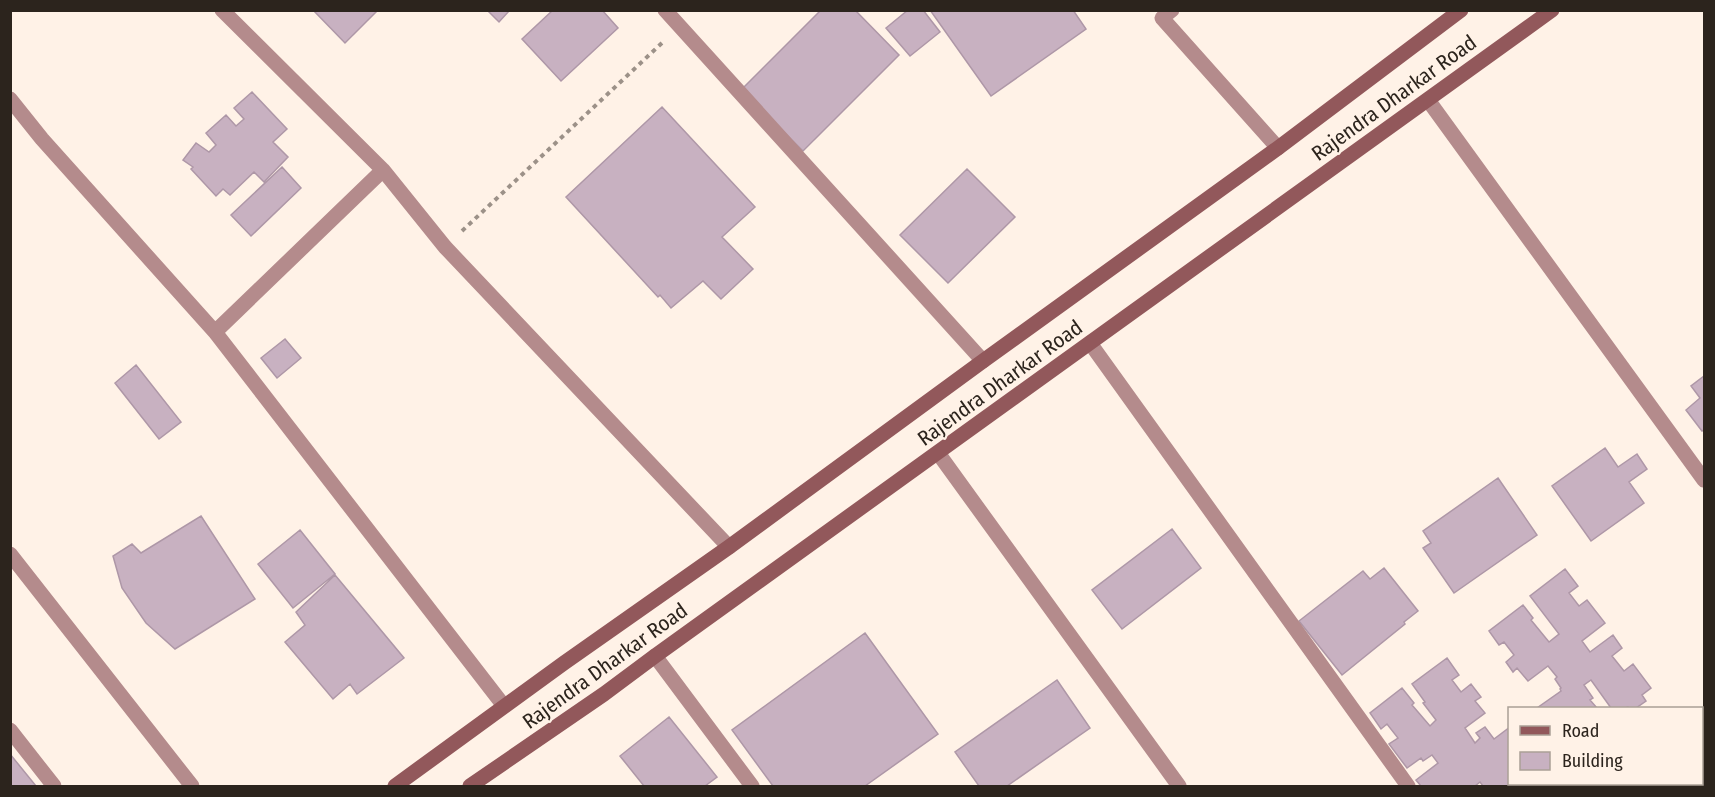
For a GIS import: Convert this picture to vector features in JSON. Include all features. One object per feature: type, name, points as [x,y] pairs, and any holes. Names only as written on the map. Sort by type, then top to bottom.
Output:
[{"type":"main road","name":"Rajendra Dharkar Road","points":[[395,786],[729,547],[1278,148],[1461,10]]},
{"type":"main road","name":"Rajendra Dharkar Road","points":[[470,786],[604,694],[1552,10]]},
{"type":"street","points":[[665,10],[983,361]]},
{"type":"street","points":[[227,12],[383,170],[445,246],[729,547]]},
{"type":"street","points":[[1164,13],[1278,148]]},
{"type":"street","points":[[10,99],[42,139],[215,332],[504,706]]},
{"type":"street","points":[[1428,100],[1704,480]]},
{"type":"street","points":[[215,332],[383,170]]},
{"type":"street","points":[[1090,343],[1408,786]]},
{"type":"street","points":[[938,453],[1179,786]]},
{"type":"street","points":[[10,554],[192,786]]},
{"type":"street","points":[[655,656],[753,786]]},
{"type":"street","points":[[10,730],[54,786]]},
{"type":"path","points":[[445,246],[680,26]]},
{"type":"building","points":[[313,10],[378,10],[345,43]]},
{"type":"building","points":[[487,10],[510,10],[499,22]]},
{"type":"building","points":[[553,10],[602,10],[618,28],[561,81],[522,39]]},
{"type":"building","points":[[821,10],[855,10],[899,55],[803,151],[741,90]]},
{"type":"building","points":[[908,10],[923,10],[940,32],[910,56],[886,28]]},
{"type":"building","points":[[930,10],[1073,10],[1086,29],[991,96]]},
{"type":"building","points":[[252,92],[287,129],[273,142],[288,157],[264,182],[254,172],[230,195],[223,189],[216,196],[191,169],[193,167],[183,160],[196,143],[209,152],[216,145],[206,133],[226,115],[236,126],[244,119],[234,108]]},
{"type":"building","points":[[662,107],[755,207],[722,237],[753,269],[721,299],[703,281],[671,308],[660,295],[658,297],[566,197]]},
{"type":"building","points":[[282,167],[301,188],[251,236],[231,215]]},
{"type":"building","points":[[967,169],[1015,217],[948,283],[900,235]]},
{"type":"building","points":[[285,339],[301,358],[277,378],[261,358]]},
{"type":"building","points":[[136,365],[181,422],[159,439],[115,383]]},
{"type":"building","points":[[1704,376],[1704,430],[1702,431],[1686,410],[1700,398],[1691,386]]},
{"type":"building","points":[[1605,448],[1618,467],[1637,454],[1647,469],[1629,482],[1644,503],[1591,541],[1552,486]]},
{"type":"building","points":[[1498,478],[1537,535],[1454,593],[1423,548],[1431,543],[1423,531]]},
{"type":"building","points":[[201,516],[255,599],[175,649],[146,623],[122,588],[113,556],[132,544],[141,553]]},
{"type":"building","points":[[1172,529],[1201,568],[1122,629],[1092,590]]},
{"type":"building","points":[[300,530],[335,574],[293,608],[258,564]]},
{"type":"building","points":[[1384,568],[1418,611],[1342,675],[1299,621],[1363,571],[1370,579]]},
{"type":"building","points":[[1565,569],[1578,586],[1569,593],[1579,606],[1587,600],[1605,623],[1582,641],[1590,652],[1613,635],[1622,648],[1612,656],[1624,671],[1633,664],[1651,688],[1642,695],[1646,701],[1637,707],[1610,707],[1591,680],[1584,685],[1593,698],[1590,700],[1596,707],[1538,707],[1561,691],[1555,679],[1557,677],[1548,666],[1528,681],[1517,668],[1513,672],[1506,662],[1514,655],[1504,642],[1499,645],[1489,631],[1523,605],[1533,618],[1531,620],[1549,642],[1559,634],[1530,596]]},
{"type":"building","points":[[335,575],[404,658],[357,694],[350,684],[333,699],[285,642],[305,625],[296,612]]},
{"type":"building","points":[[865,633],[938,734],[865,786],[773,786],[732,730]]},
{"type":"building","points":[[1447,658],[1459,675],[1452,680],[1461,692],[1471,684],[1481,697],[1475,701],[1485,713],[1465,728],[1475,743],[1480,738],[1476,733],[1485,727],[1494,739],[1508,728],[1508,785],[1522,785],[1483,786],[1480,782],[1475,786],[1421,786],[1416,780],[1438,763],[1432,755],[1423,761],[1421,758],[1407,768],[1389,744],[1398,738],[1387,724],[1381,729],[1370,713],[1402,688],[1414,703],[1412,705],[1430,726],[1436,720],[1412,684]]},
{"type":"building","points":[[1057,680],[1090,728],[1007,786],[979,786],[955,752]]},
{"type":"building","points":[[669,717],[717,777],[705,786],[644,786],[620,756]]},
{"type":"building","points":[[10,754],[36,786],[10,786]]},
{"type":"building","points":[[1703,759],[1704,761],[1704,786],[1644,785],[1703,785]]}]
